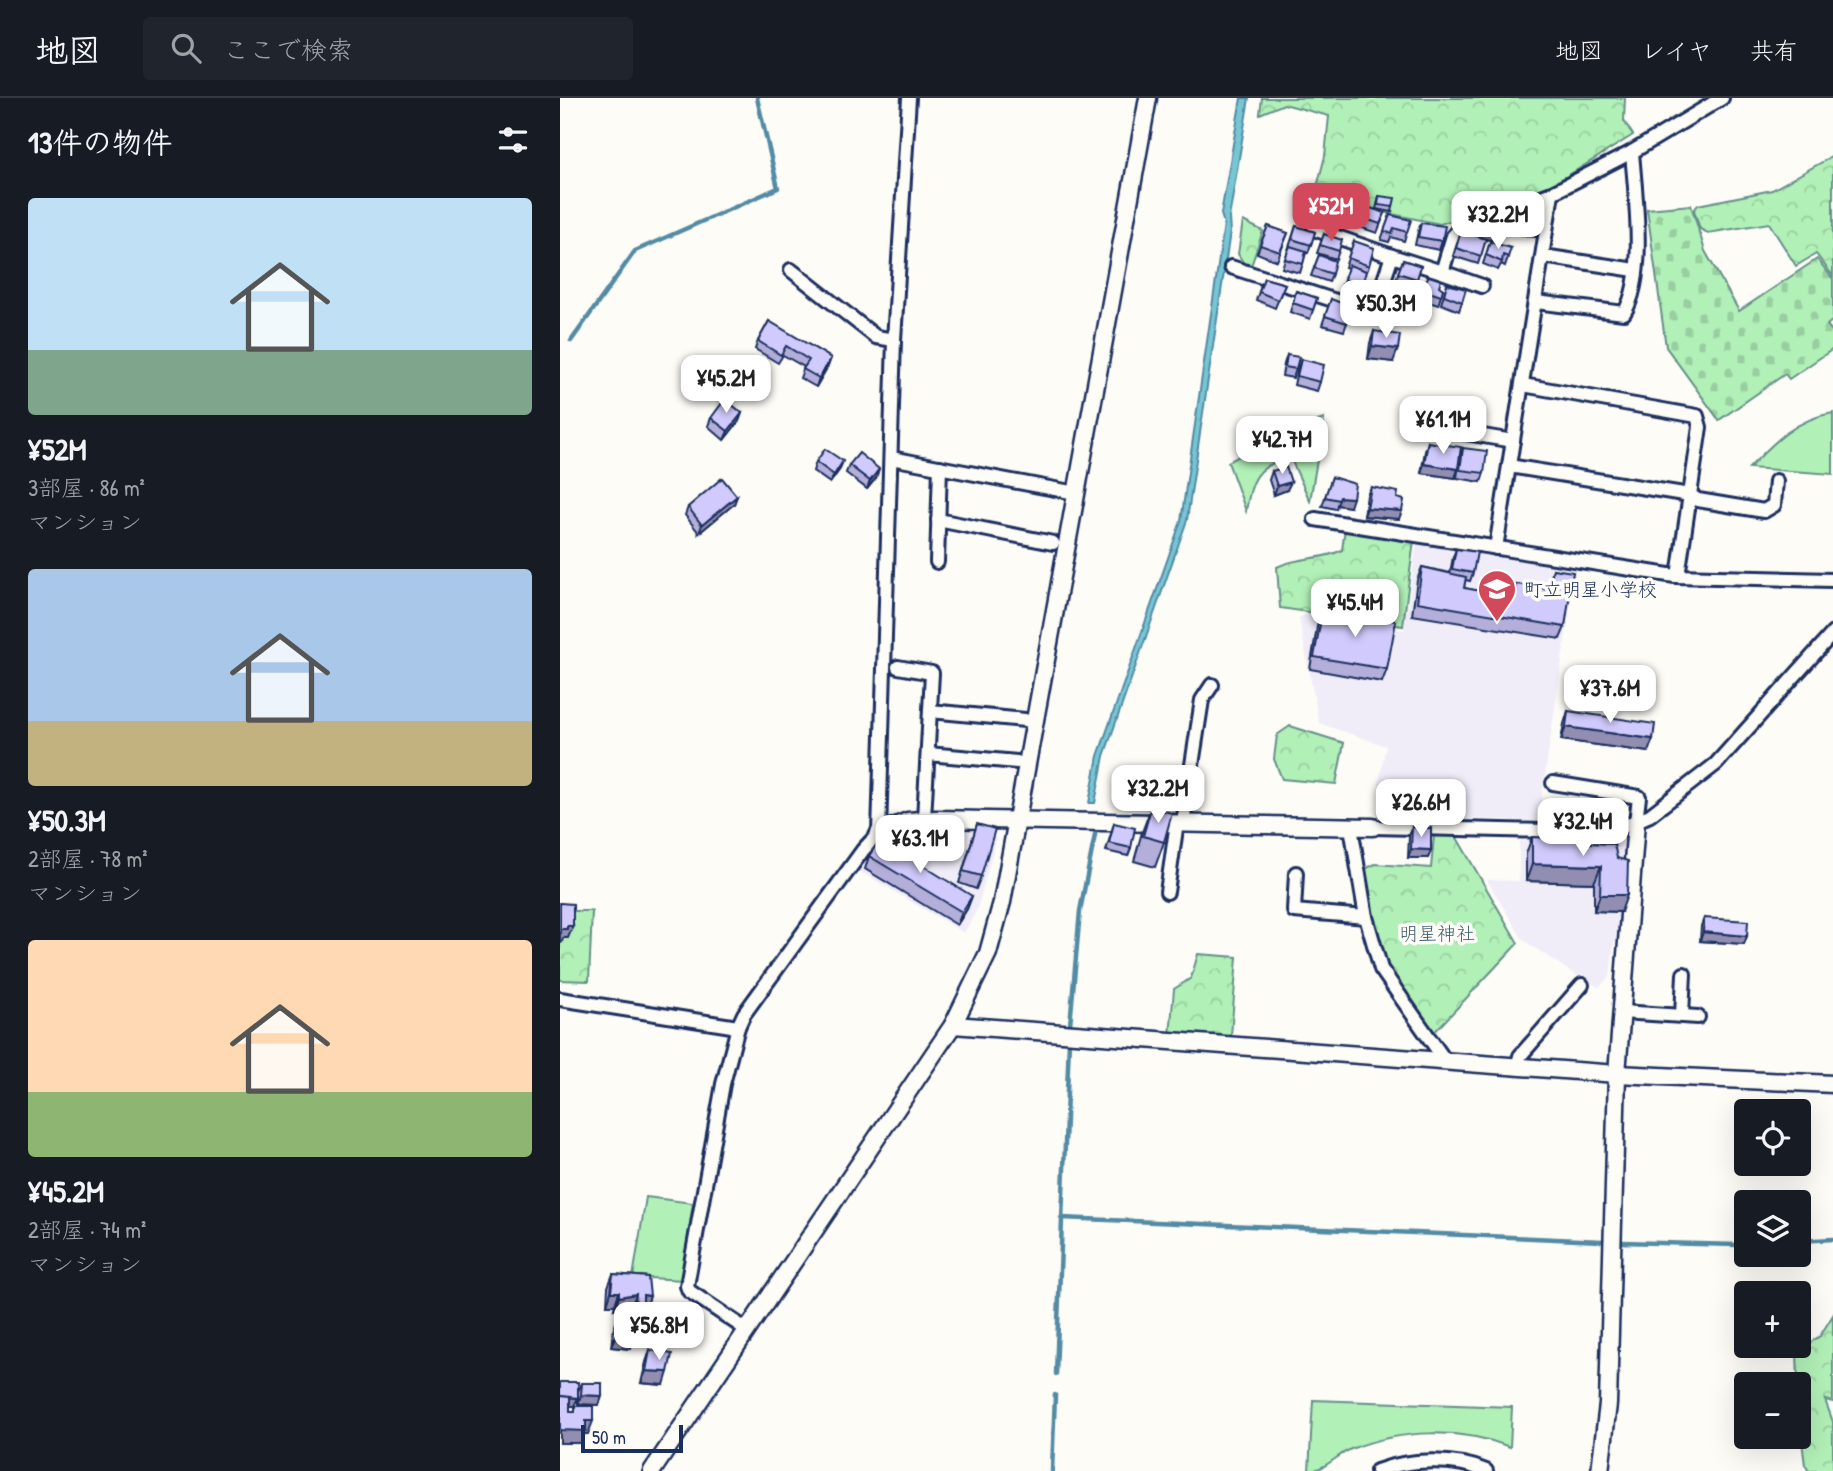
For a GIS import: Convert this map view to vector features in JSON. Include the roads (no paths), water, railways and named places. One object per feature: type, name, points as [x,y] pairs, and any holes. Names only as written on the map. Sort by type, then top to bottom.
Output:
[{"type":"street","points":[[879,833],[894,340],[909,98]]},
{"type":"street","points":[[652,1471],[953,1025],[976,981],[996,929],[1148,98]]},
{"type":"street","points":[[1442,272],[1456,230],[1552,193],[1632,152],[1722,98]]},
{"type":"street","points":[[1535,302],[1619,315],[1628,304],[1639,247],[1632,152]]},
{"type":"street","points":[[1496,548],[1552,193]]},
{"type":"street","points":[[1314,229],[1482,286]]},
{"type":"street","points":[[1231,267],[1373,313],[1392,256]]},
{"type":"street","points":[[1543,256],[1634,270]]},
{"type":"street","points":[[791,270],[876,337],[894,340]]},
{"type":"street","points":[[1523,386],[1697,416],[1700,427],[1678,576]]},
{"type":"street","points":[[1430,427],[1513,441]]},
{"type":"street","points":[[891,458],[1076,493]]},
{"type":"street","points":[[1509,466],[1690,495],[1698,500],[1764,511],[1774,505],[1776,481]]},
{"type":"street","points":[[937,562],[940,467]]},
{"type":"street","points":[[1315,519],[1678,576],[1833,580]]},
{"type":"street","points":[[938,520],[1053,543]]},
{"type":"street","points":[[747,1329],[689,1291],[687,1286],[718,1106],[738,1027],[817,914],[879,833],[898,824],[924,819],[1588,832],[1618,829],[1636,822],[1695,783],[1716,764],[1833,633]]},
{"type":"street","points":[[898,667],[932,673],[924,819]]},
{"type":"street","points":[[1167,892],[1202,700],[1212,685]]},
{"type":"street","points":[[930,711],[1025,720]]},
{"type":"street","points":[[928,754],[1017,762]]},
{"type":"street","points":[[1553,783],[1639,797],[1617,1074],[1608,1404],[1600,1471]]},
{"type":"street","points":[[1351,827],[1366,917],[1381,969],[1446,1062]]},
{"type":"street","points":[[1296,873],[1294,911],[1366,917]]},
{"type":"street","points":[[1682,1015],[1684,974]]},
{"type":"street","points":[[1517,1067],[1520,1056],[1582,985]]},
{"type":"street","points":[[560,999],[738,1027]]},
{"type":"street","points":[[1621,1012],[1698,1017]]},
{"type":"street","points":[[953,1025],[1617,1074],[1833,1084]]},
{"type":"street","points":[[1377,1471],[1405,1465],[1445,1462],[1465,1464],[1486,1471]]},
{"type":"water","points":[[1241,98],[1249,98],[1229,218],[1230,232],[1187,520],[1104,756],[1095,803],[1089,803],[1098,756],[1181,521],[1224,224],[1221,214]]},
{"type":"waterway","points":[[571,341],[635,251],[778,188],[757,98]]},
{"type":"waterway","points":[[1070,1025],[1080,911],[1096,830]]},
{"type":"waterway","points":[[1056,1374],[1069,1041]]},
{"type":"waterway","points":[[1061,1218],[1602,1241]]},
{"type":"waterway","points":[[1811,1240],[1833,1239]]},
{"type":"waterway","points":[[1621,1242],[1734,1245]]},
{"type":"waterway","points":[[1052,1471],[1055,1395]]},
{"type":"place","name":"町立明星小学校","points":[[1497,623]]},
{"type":"park label","name":"明星神社","points":[[1437,933]]}]
